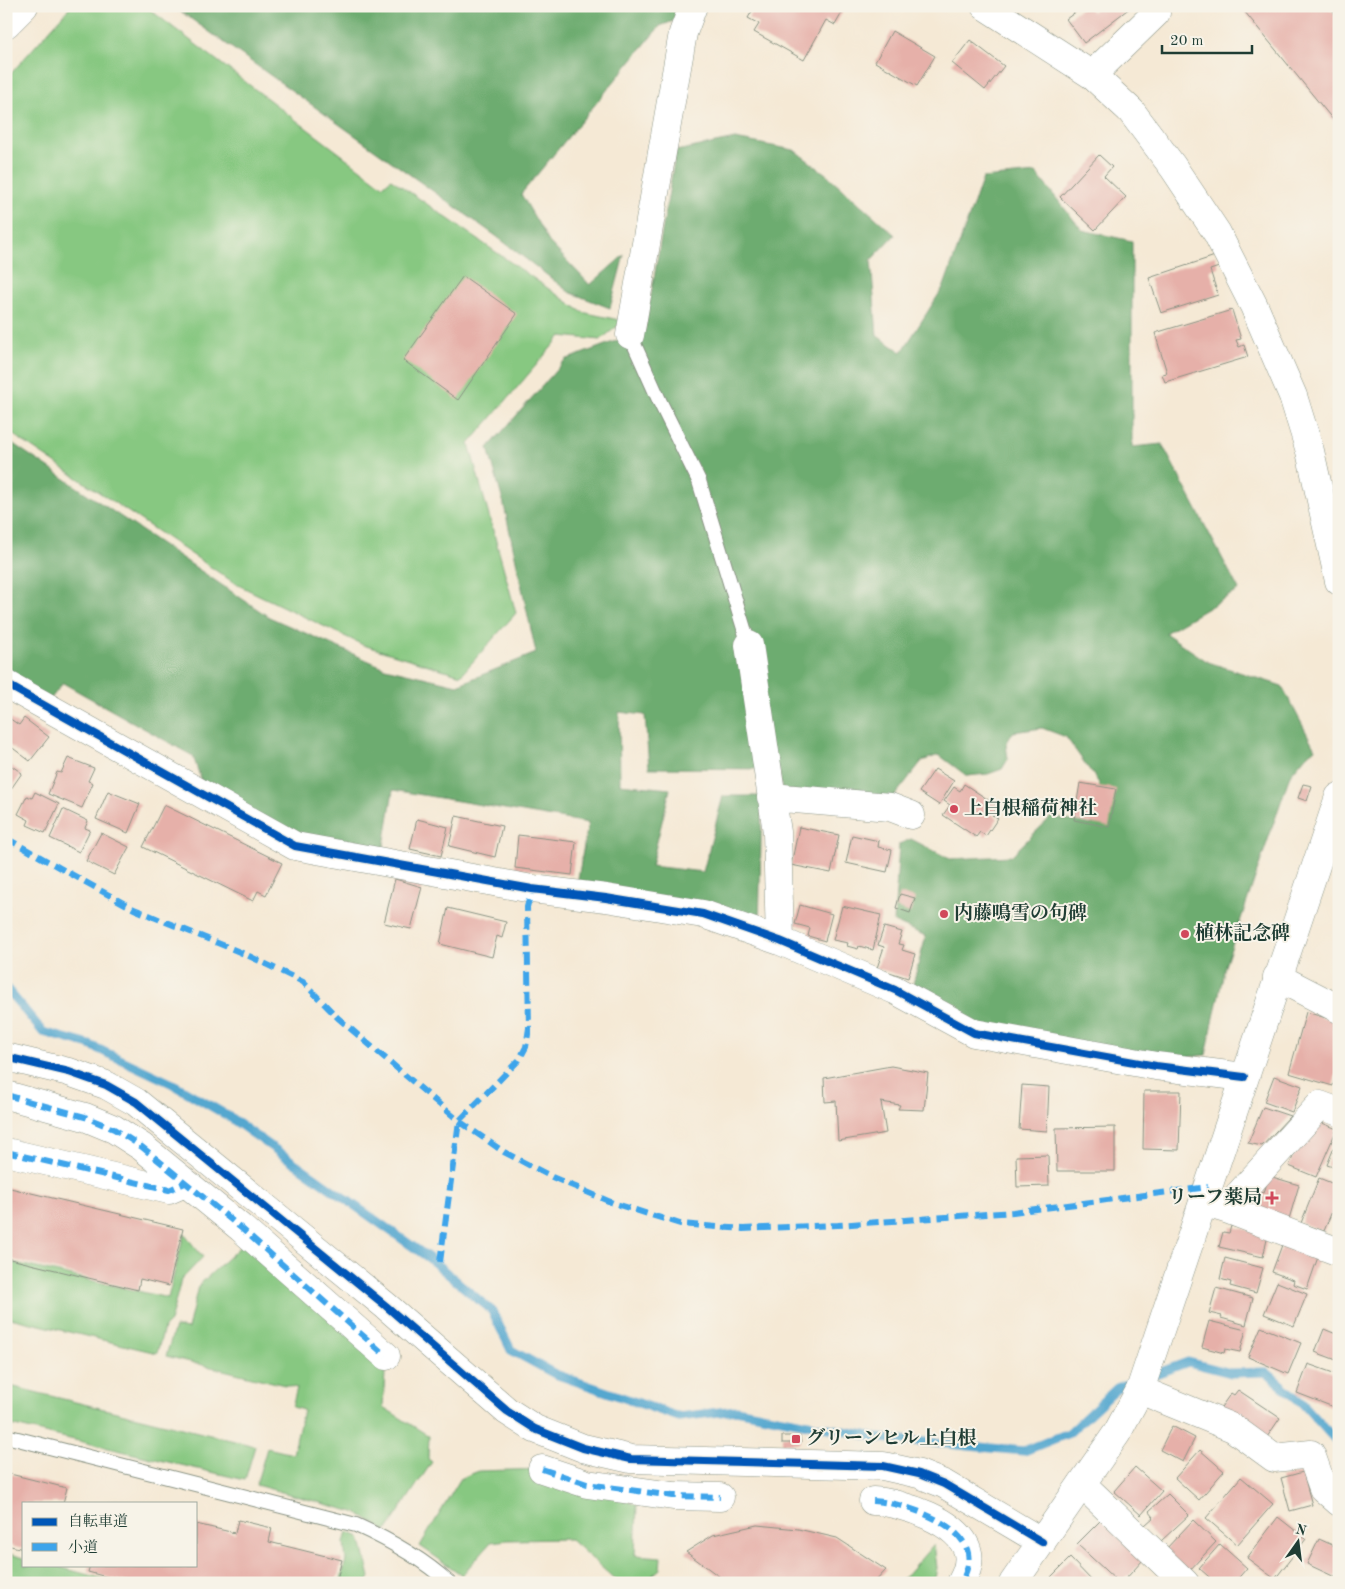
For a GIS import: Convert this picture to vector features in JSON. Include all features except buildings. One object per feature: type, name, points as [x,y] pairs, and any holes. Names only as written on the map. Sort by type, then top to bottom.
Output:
[{"type":"street","points":[[6,24],[24,6]]},
{"type":"street","points":[[630,336],[683,33],[693,6]]},
{"type":"street","points":[[986,6],[1092,75],[1131,111],[1173,167],[1217,233],[1254,306],[1294,396],[1310,450],[1339,581]]},
{"type":"street","points":[[1092,75],[1162,8]]},
{"type":"street","points":[[749,645],[777,832],[780,941]]},
{"type":"street","points":[[6,684],[294,846],[532,889],[606,898],[703,914],[780,941],[896,990],[974,1033],[1156,1066],[1244,1077]]},
{"type":"street","points":[[771,797],[890,807],[911,815]]},
{"type":"street","points":[[1013,1583],[1117,1433],[1140,1390],[1214,1205],[1244,1077],[1338,800]]},
{"type":"street","points":[[1277,977],[1339,1008]]},
{"type":"street","points":[[6,1058],[69,1072],[106,1085],[136,1102],[386,1306],[507,1412],[535,1429],[583,1448],[631,1459],[883,1466],[919,1474],[944,1484],[1042,1542]]},
{"type":"street","points":[[6,1095],[85,1117],[114,1129],[142,1147],[241,1228],[386,1356]]},
{"type":"street","points":[[1214,1205],[1320,1105],[1339,1112]]},
{"type":"street","points":[[6,1152],[169,1190],[185,1183]]},
{"type":"street","points":[[1214,1205],[1339,1252]]},
{"type":"street","points":[[1140,1390],[1233,1428],[1274,1458],[1311,1454],[1323,1488],[1339,1502]]},
{"type":"street","points":[[542,1469],[587,1484],[673,1496],[720,1497]]},
{"type":"street","points":[[1082,1484],[1186,1583]]},
{"type":"street","points":[[873,1501],[887,1502],[929,1515],[958,1534],[968,1553],[967,1572],[962,1583]]},
{"type":"lane","points":[[630,336],[699,481],[749,645]]},
{"type":"lane","points":[[6,1436],[356,1525],[386,1539],[438,1573],[449,1583]]},
{"type":"green space","points":[[71,6],[145,6],[383,186],[391,179],[582,312],[624,321],[600,340],[561,336],[469,444],[516,613],[461,675],[363,645],[236,584],[6,430],[6,79]]},
{"type":"green space","points":[[173,6],[684,6],[679,19],[660,26],[521,194],[549,242],[590,285],[624,255],[610,308],[569,292],[496,236]]},
{"type":"green space","points":[[735,139],[794,150],[826,174],[895,235],[871,260],[877,336],[902,352],[944,286],[983,178],[1036,173],[1082,230],[1132,241],[1132,447],[1162,444],[1239,590],[1165,633],[1208,662],[1282,686],[1315,749],[1304,758],[1290,775],[1225,966],[1206,1055],[1156,1060],[975,1028],[913,984],[926,936],[894,922],[899,844],[911,839],[950,859],[1011,856],[1051,817],[1092,825],[1099,783],[1066,737],[1042,728],[1013,732],[1006,744],[1008,759],[1002,769],[988,774],[967,776],[939,755],[922,761],[893,798],[782,791],[779,769],[649,768],[645,715],[619,712],[620,784],[670,789],[651,866],[703,872],[723,796],[762,796],[759,929],[577,884],[588,823],[393,790],[382,858],[288,836],[204,789],[193,756],[63,683],[46,705],[6,680],[6,439],[269,617],[385,668],[457,685],[536,653],[504,505],[488,448],[565,360],[645,330],[676,151]]},
{"type":"green space","points":[[184,1234],[203,1257],[181,1280],[170,1322],[164,1328],[157,1353],[6,1317],[6,1261],[168,1298]]},
{"type":"green space","points":[[250,1237],[386,1356],[383,1407],[429,1436],[428,1459],[432,1462],[386,1531],[358,1513],[256,1485],[267,1448],[293,1454],[303,1410],[292,1407],[297,1388],[166,1356],[175,1327],[188,1329],[198,1286]]},
{"type":"green space","points":[[6,1385],[255,1446],[245,1480],[6,1424]]},
{"type":"green space","points":[[542,1469],[637,1505],[635,1555],[661,1557],[660,1569],[643,1583],[619,1583],[570,1539],[507,1540],[491,1542],[462,1575],[420,1546],[461,1478],[479,1471]]},
{"type":"green space","points":[[347,1532],[360,1537],[370,1577],[367,1583],[340,1583],[346,1560],[344,1543]]},
{"type":"green space","points":[[934,1544],[937,1568],[934,1583],[896,1583],[907,1575]]},
{"type":"green space","points":[[6,1553],[22,1557],[22,1566],[56,1566],[118,1583],[6,1583]]},
{"type":"waterway","points":[[6,988],[43,1032],[90,1045],[173,1084],[228,1116],[429,1258],[492,1311],[511,1350],[555,1374],[679,1417],[736,1410],[880,1438],[1024,1451],[1069,1433],[1117,1388],[1138,1380]]},
{"type":"waterway","points":[[1150,1376],[1188,1362],[1231,1373],[1266,1372],[1302,1403],[1339,1444]]},
{"type":"marked path","points":[[6,838],[134,909],[247,955],[303,982],[338,1018],[459,1121],[504,1152],[552,1177],[613,1203],[680,1224],[743,1229],[838,1225],[1013,1212],[1208,1187]]},
{"type":"marked path","points":[[440,1262],[459,1121],[519,1060],[526,1047],[529,1028],[527,907],[532,889]]},
{"type":"marked path","points":[[6,1095],[85,1117],[114,1129],[142,1147],[241,1228],[386,1356]]},
{"type":"marked path","points":[[6,1152],[169,1190],[185,1183]]},
{"type":"marked path","points":[[542,1469],[587,1484],[673,1496],[720,1497]]},
{"type":"marked path","points":[[873,1501],[899,1505],[914,1510],[943,1523],[955,1532],[963,1542],[968,1553],[967,1568],[961,1583]]},
{"type":"cycle path","points":[[6,684],[295,846],[532,889],[606,898],[703,914],[780,941],[895,990],[974,1033],[1156,1066],[1244,1077]]},
{"type":"cycle path","points":[[6,1057],[69,1072],[106,1085],[136,1102],[386,1306],[507,1411],[535,1429],[583,1448],[631,1459],[883,1466],[919,1474],[944,1484],[1042,1542]]},
{"type":"place","name":"上白根稲荷神社","points":[[954,809]]},
{"type":"place","name":"内藤鳴雪の句碑","points":[[944,914]]},
{"type":"place","name":"植林記念碑","points":[[1185,934]]},
{"type":"place","name":"リーフ薬局","points":[[1272,1198]]},
{"type":"place","name":"グリーンヒル上白根","points":[[796,1439]]}]
